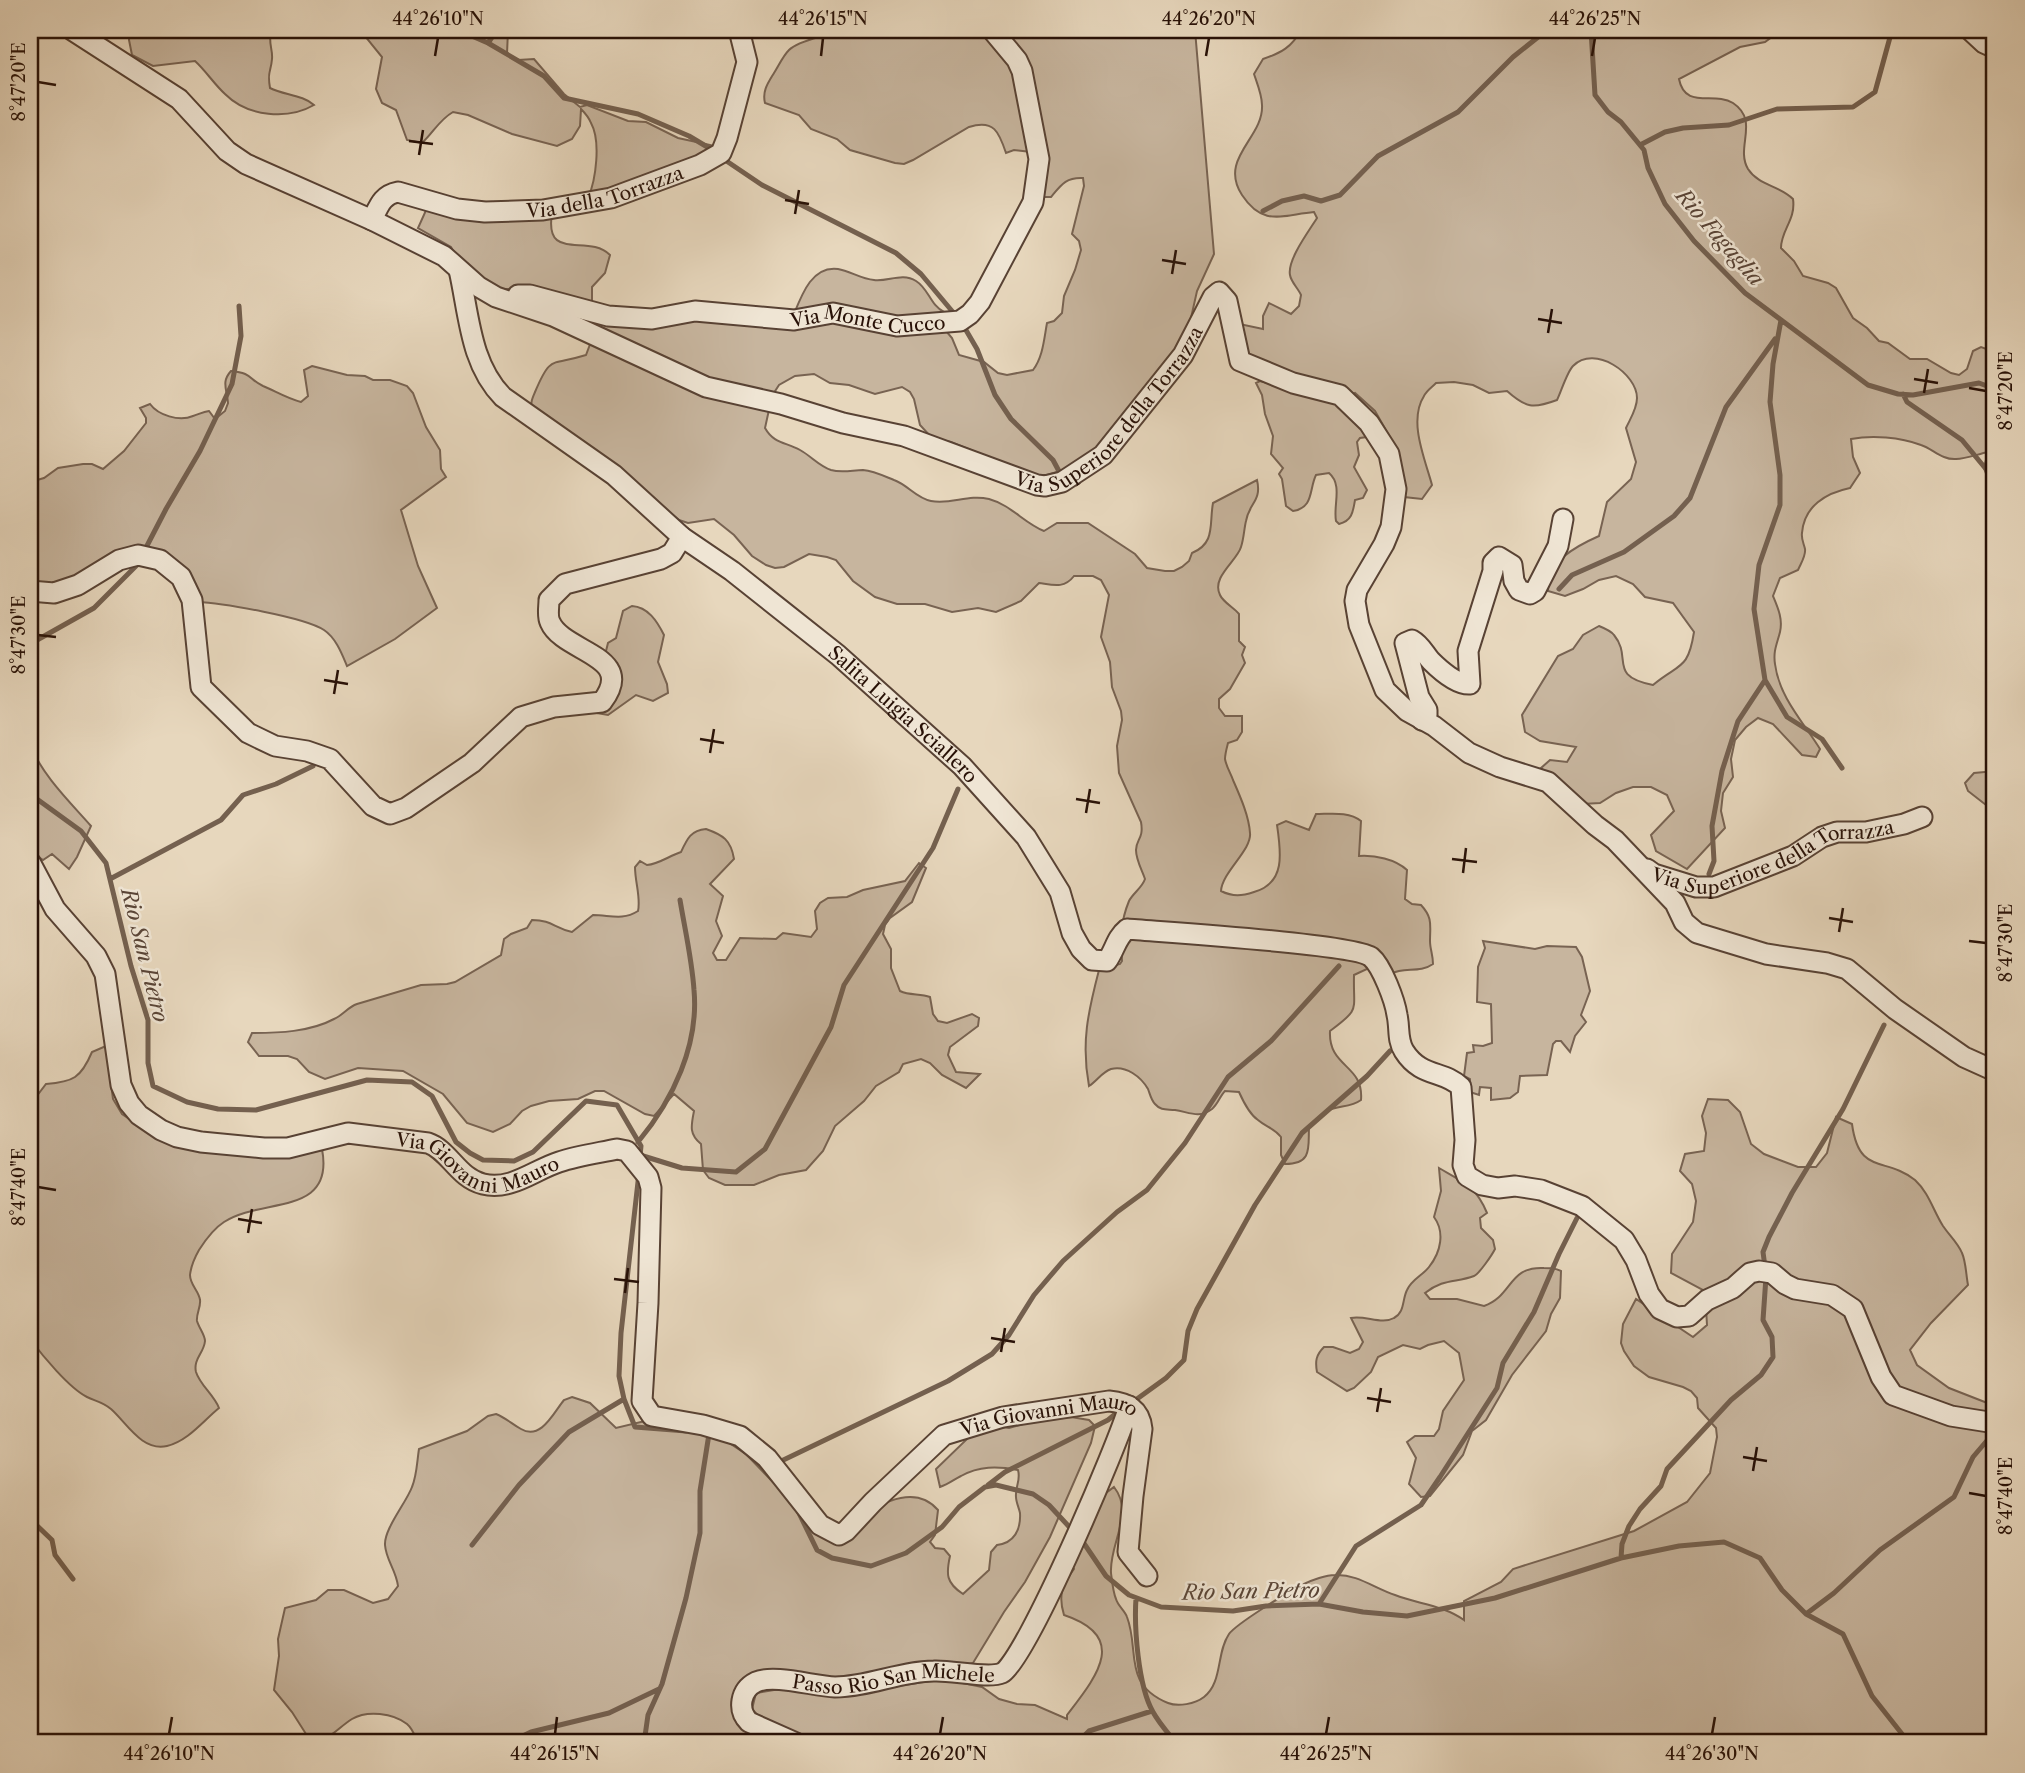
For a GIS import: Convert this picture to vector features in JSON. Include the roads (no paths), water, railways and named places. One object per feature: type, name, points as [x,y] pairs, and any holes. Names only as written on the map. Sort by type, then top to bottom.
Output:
[{"type":"street","points":[[72,30],[179,99],[227,151],[246,164],[372,220],[444,256],[459,270]]},
{"type":"street","name":"Via della Torrazza","points":[[372,220],[382,199],[398,192],[457,209],[485,212],[542,210],[611,198],[700,165],[721,153],[727,138],[747,62],[739,30]]},
{"type":"street","name":"Via Monte Cucco","points":[[496,297],[530,295],[608,316],[652,320],[695,311],[794,320],[833,313],[898,326],[960,321],[980,302],[1006,257],[1033,202],[1038,176],[1039,159],[1022,71],[1017,60],[992,30]]},
{"type":"street","points":[[1970,30],[1984,43],[1995,48]]},
{"type":"street","name":"Via Superiore della Torrazza","points":[[459,270],[496,297],[553,316],[706,387],[904,436],[1045,486],[1062,482],[1074,475],[1103,455],[1118,439],[1182,355],[1204,317],[1209,302],[1219,292],[1227,301],[1240,361],[1293,383],[1340,395],[1369,423],[1389,454],[1396,489],[1395,506],[1384,544],[1357,590],[1356,614],[1385,690],[1407,711],[1488,763],[1548,782],[1595,825],[1615,839],[1675,903],[1684,922],[1697,933],[1766,954],[1827,963],[1847,969],[1895,1009],[1935,1037],[1965,1057],[1995,1071]]},
{"type":"street","name":"Salita Luigia Sciallero","points":[[459,270],[476,355],[492,386],[503,397],[614,475],[682,537],[732,571],[838,655],[962,766],[1026,837],[1060,892],[1072,933],[1081,949],[1092,960],[1107,961],[1114,951],[1118,937],[1126,929],[1312,946],[1354,951],[1370,956],[1395,1004],[1400,1044],[1406,1054],[1420,1068],[1453,1079],[1461,1087],[1465,1140],[1463,1165],[1467,1176],[1482,1185],[1541,1190],[1582,1206],[1624,1240],[1636,1260],[1649,1294],[1660,1309],[1677,1317],[1689,1316],[1707,1300],[1734,1288],[1750,1273],[1759,1271],[1772,1273],[1796,1289],[1832,1294],[1853,1309],[1881,1377],[1893,1395],[1951,1416],[1995,1423]]},
{"type":"street","points":[[1422,720],[1427,715],[1427,710],[1419,697],[1405,643],[1412,640],[1417,642],[1432,661],[1459,683],[1470,684],[1468,651],[1493,571],[1493,563],[1499,557],[1512,565],[1514,581],[1519,590],[1530,594],[1535,591],[1558,545],[1563,519]]},
{"type":"street","points":[[30,591],[54,593],[78,585],[119,559],[138,555],[160,560],[181,577],[192,600],[201,687],[247,733],[275,746],[307,751],[330,759],[373,806],[390,814],[406,808],[472,763],[521,717],[554,708],[602,702],[611,690],[612,676],[601,659],[557,633],[549,620],[549,600],[565,584],[661,559],[672,553],[682,537]]},
{"type":"street","name":"Via Superiore della Torrazza","points":[[1630,855],[1654,874],[1696,887],[1714,887],[1793,856],[1829,834],[1866,832],[1905,824],[1922,817]]},
{"type":"street","name":"Via Giovanni Mauro","points":[[30,862],[55,909],[96,956],[105,974],[121,1085],[129,1103],[139,1115],[161,1130],[177,1137],[201,1142],[264,1148],[288,1148],[348,1133],[428,1143],[437,1146],[460,1172],[483,1185],[521,1180],[558,1162],[617,1149],[626,1151],[648,1177],[651,1188],[642,1401],[652,1416],[714,1427],[740,1436],[767,1458],[820,1525],[839,1535],[944,1435],[1003,1417],[1109,1401],[1129,1406],[1136,1410],[1142,1429],[1128,1552],[1147,1576]]},
{"type":"street","name":"Passo Rio San Michele","points":[[796,1743],[745,1718],[741,1708],[747,1688],[768,1679],[839,1687],[931,1671],[993,1676],[1006,1671],[1033,1628],[1102,1479],[1129,1406]]},
{"type":"waterway","points":[[458,30],[488,43],[544,76],[564,98],[638,114],[689,136],[714,151]]},
{"type":"waterway","points":[[488,43],[497,30]]},
{"type":"waterway","points":[[1263,211],[1282,201],[1304,196],[1321,201],[1340,195],[1378,156],[1458,112],[1513,57],[1547,30]]},
{"type":"waterway","name":"Rio Fagaglia","points":[[1591,30],[1595,95],[1644,150],[1648,168],[1665,204],[1694,241],[1745,293],[1868,385],[1898,394],[1913,395],[1979,383],[1995,389]]},
{"type":"waterway","points":[[1640,145],[1665,132],[1729,125],[1777,109],[1853,107],[1875,92],[1892,30]]},
{"type":"waterway","points":[[722,158],[762,185],[896,253],[921,274],[957,317]]},
{"type":"waterway","points":[[30,644],[94,608],[137,565],[200,451],[232,384],[241,336],[239,306]]},
{"type":"waterway","points":[[1709,874],[1714,861],[1712,826],[1722,771],[1738,721],[1765,680],[1754,609],[1759,565],[1780,505],[1780,475],[1770,402],[1781,320]]},
{"type":"waterway","points":[[963,325],[977,349],[995,395],[1011,419],[1053,460],[1061,475]]},
{"type":"waterway","points":[[1559,589],[1572,575],[1624,552],[1674,516],[1690,498],[1726,407],[1775,339]]},
{"type":"waterway","points":[[1903,394],[1907,402],[1962,440],[1995,480]]},
{"type":"waterway","points":[[1765,680],[1787,717],[1822,739],[1842,768]]},
{"type":"waterway","points":[[110,879],[221,820],[243,795],[276,784],[313,766]]},
{"type":"waterway","points":[[640,1155],[682,1168],[736,1172],[765,1149],[831,1027],[844,985],[933,848],[958,789]]},
{"type":"waterway","name":"Rio San Pietro","points":[[30,794],[81,831],[106,863],[131,966],[148,1020],[148,1063],[153,1086],[187,1102],[218,1109],[256,1110],[367,1080],[412,1082],[432,1096],[456,1142],[483,1160],[514,1161],[533,1152],[586,1101],[617,1105],[641,1146],[640,1156]]},
{"type":"waterway","points":[[638,1142],[651,1126],[672,1090],[688,1051],[692,1031],[693,979],[680,900]]},
{"type":"waterway","points":[[775,1464],[948,1381],[992,1354],[1009,1335],[1034,1295],[1063,1261],[1117,1212],[1147,1190],[1185,1143],[1228,1077],[1271,1041],[1339,966]]},
{"type":"waterway","points":[[1765,1267],[1763,1252],[1769,1237],[1792,1193],[1843,1109],[1884,1025]]},
{"type":"waterway","points":[[1130,1404],[1166,1378],[1184,1360],[1188,1331],[1197,1309],[1255,1205],[1302,1133],[1367,1076],[1390,1051]]},
{"type":"waterway","name":"Rio San Pietro","points":[[639,1173],[621,1333],[619,1376],[624,1399],[635,1427],[686,1431]]},
{"type":"waterway","points":[[1319,1604],[1356,1546],[1421,1505],[1440,1477],[1497,1388],[1503,1363],[1534,1312],[1577,1218]]},
{"type":"waterway","points":[[1621,1558],[1622,1544],[1629,1526],[1661,1486],[1667,1469],[1731,1400],[1761,1375],[1773,1357],[1772,1337],[1763,1320],[1766,1277]]},
{"type":"waterway","points":[[472,1545],[519,1485],[569,1432],[624,1399]]},
{"type":"waterway","points":[[988,1485],[1005,1472],[1108,1420],[1119,1411]]},
{"type":"waterway","points":[[1806,1614],[1834,1593],[1880,1550],[1954,1497],[1973,1457],[1994,1429]]},
{"type":"waterway","points":[[644,1743],[648,1715],[662,1684],[686,1598],[700,1533],[700,1491],[709,1434]]},
{"type":"waterway","name":"Rio San Pietro","points":[[729,1441],[747,1453],[774,1481]]},
{"type":"waterway","name":"Rio San Pietro","points":[[796,1507],[817,1550],[832,1558],[871,1566],[906,1553],[942,1527],[959,1507],[985,1487],[996,1485],[1033,1494],[1049,1505],[1074,1532]]},
{"type":"waterway","points":[[30,1519],[52,1540],[55,1555],[73,1579]]},
{"type":"waterway","name":"Rio San Pietro","points":[[1081,1539],[1106,1576],[1129,1595],[1161,1607],[1233,1611],[1266,1606],[1319,1604],[1407,1616],[1495,1598],[1621,1558],[1679,1546],[1724,1542],[1760,1558],[1782,1590],[1806,1614],[1843,1634],[1872,1696],[1906,1739],[1915,1743]]},
{"type":"waterway","points":[[1136,1598],[1137,1640],[1144,1687],[1153,1712],[1176,1743]]},
{"type":"waterway","points":[[508,1743],[531,1732],[609,1713],[659,1689]]},
{"type":"waterway","points":[[1077,1743],[1089,1731],[1152,1711]]}]
